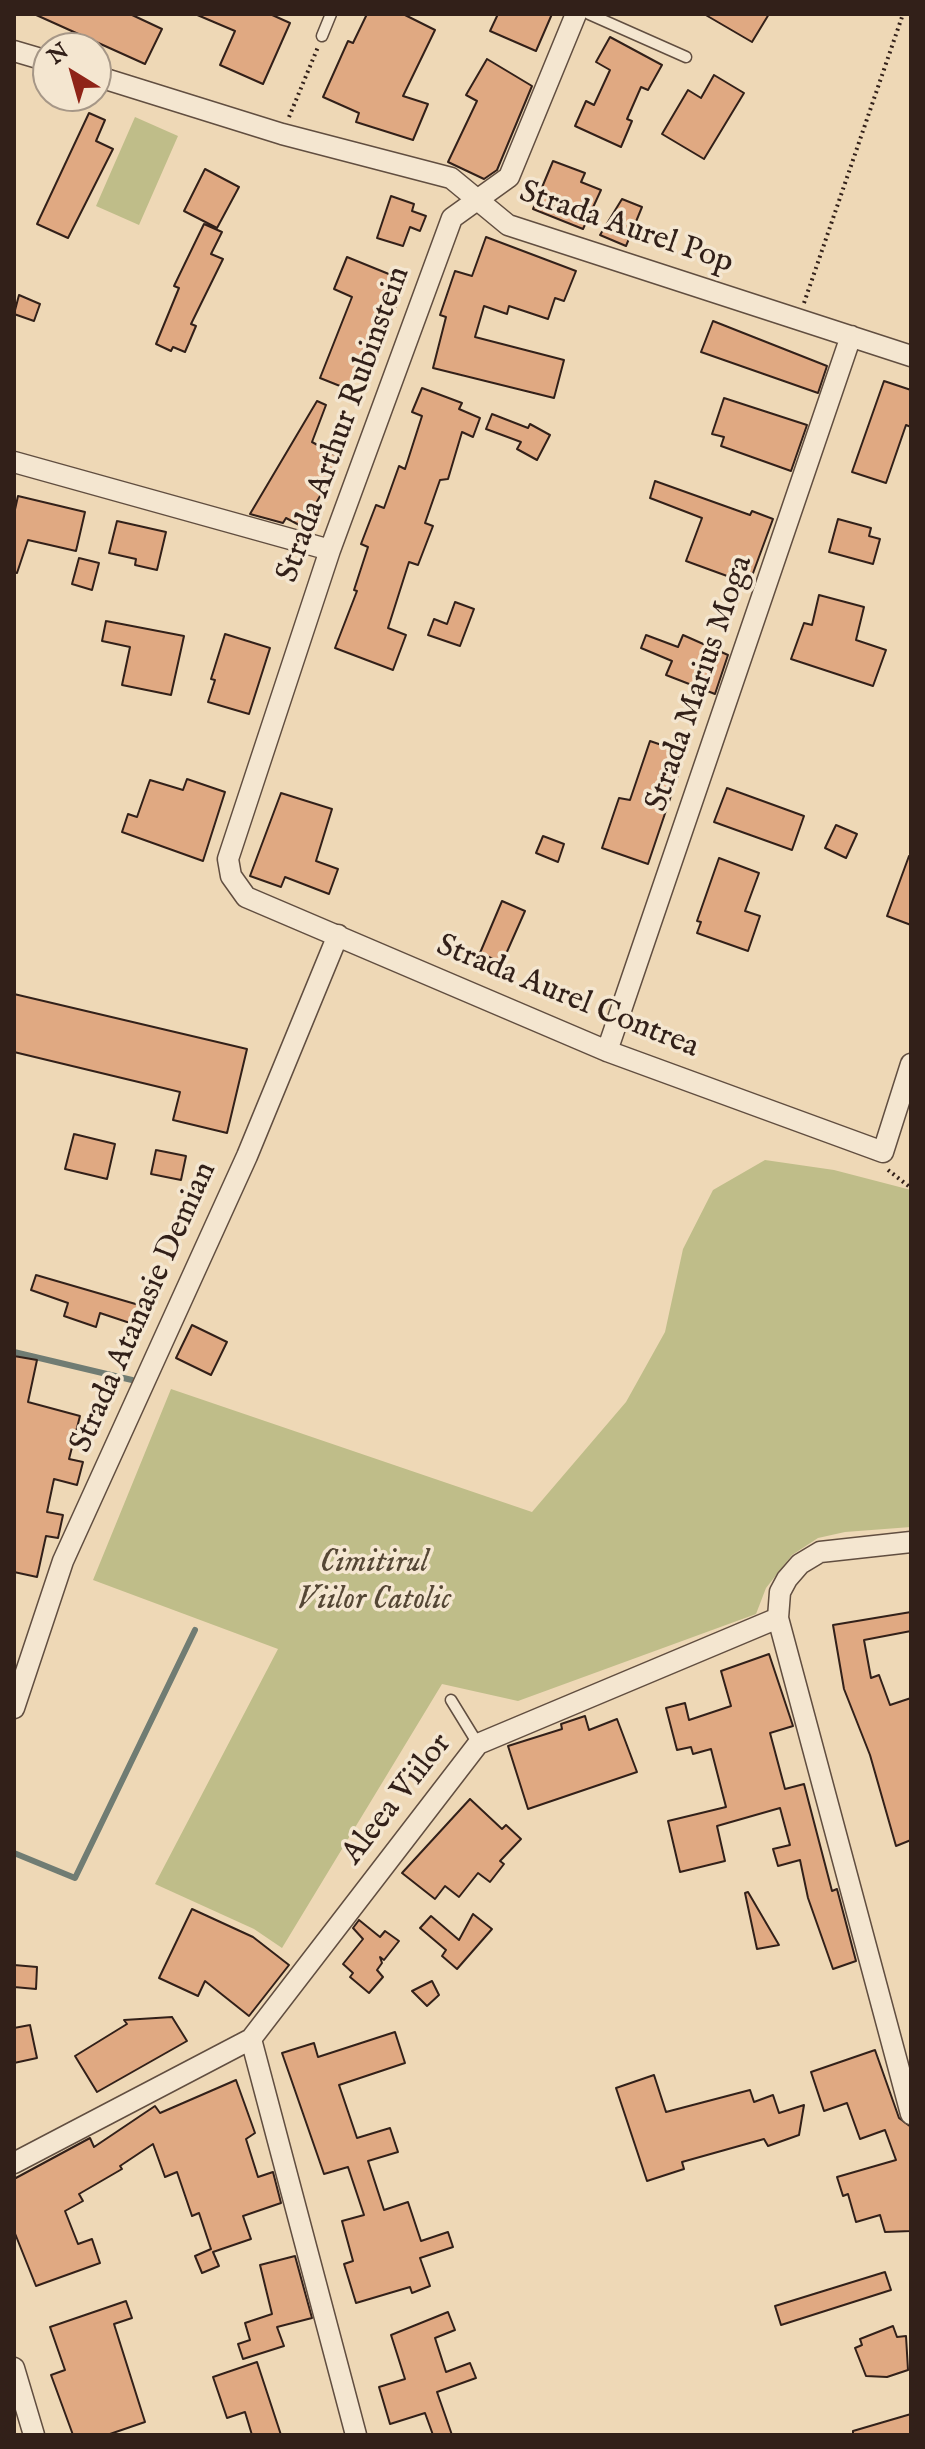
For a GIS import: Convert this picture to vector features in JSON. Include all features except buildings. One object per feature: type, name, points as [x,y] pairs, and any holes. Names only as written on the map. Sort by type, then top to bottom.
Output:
[{"type":"street","name":"Strada Arthur Rubinstein","points":[[236,887],[228,859],[330,550],[452,218],[509,177],[576,14]]},
{"type":"street","name":"Strada Aurel Pop","points":[[112,81],[282,134],[451,178],[508,225],[911,356]]},
{"type":"street","name":"Strada Marius Moga","points":[[607,1051],[851,336]]},
{"type":"street","points":[[14,462],[330,550]]},
{"type":"street","name":"Strada Aurel Contrea","points":[[236,887],[246,897],[607,1051],[883,1152]]},
{"type":"street","name":"Strada Atanasie Demian","points":[[14,1708],[63,1561],[247,1156],[338,935]]},
{"type":"street","points":[[883,1152],[911,1064]]},
{"type":"street","points":[[911,1542],[820,1552],[800,1564],[787,1579],[780,1592],[778,1618],[911,2114]]},
{"type":"street","name":"Aleea Viilor","points":[[14,2163],[251,2039],[478,1744],[778,1618]]},
{"type":"street","points":[[251,2039],[356,2435]]},
{"type":"street","points":[[14,2368],[34,2435]]},
{"type":"lane","points":[[322,36],[331,14]]},
{"type":"lane","points":[[589,14],[686,57]]},
{"type":"lane","points":[[451,1700],[478,1744]]},
{"type":"path","points":[[799,319],[903,14]]},
{"type":"path","points":[[282,134],[322,36]]},
{"type":"path","points":[[883,1152],[885,1165],[894,1178],[911,1188]]},
{"type":"green space","points":[[135,117],[178,136],[139,225],[96,206]]},
{"type":"green space","name":"Cimitirul Viilor Catolic","points":[[765,1160],[834,1170],[911,1190],[911,1527],[845,1532],[818,1538],[792,1555],[766,1588],[756,1614],[518,1701],[442,1684],[282,1948],[254,1929],[155,1884],[278,1649],[93,1580],[171,1389],[532,1512],[626,1402],[665,1332],[683,1249],[713,1190]]},
{"type":"waterway","points":[[14,1352],[132,1380]]},
{"type":"waterway","points":[[14,1853],[75,1878],[195,1630]]}]
